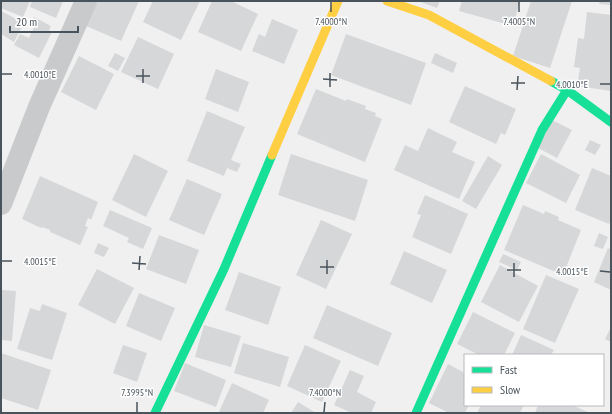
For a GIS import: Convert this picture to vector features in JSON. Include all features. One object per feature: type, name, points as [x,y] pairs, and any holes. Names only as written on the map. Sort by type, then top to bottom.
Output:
[{"type":"street","points":[[1,204],[39,107],[86,1]]},
{"type":"street","points":[[155,413],[224,269],[338,1]]},
{"type":"street","points":[[387,1],[429,15],[567,90],[611,122]]},
{"type":"street","points":[[416,413],[542,130],[567,90]]},
{"type":"building","points":[[1,1],[30,1],[23,17],[1,8]]},
{"type":"building","points":[[32,1],[63,1],[56,18],[30,7]]},
{"type":"building","points":[[97,1],[139,1],[121,41],[86,26]]},
{"type":"building","points":[[153,1],[200,1],[181,40],[143,22]]},
{"type":"building","points":[[212,1],[231,1],[258,14],[241,51],[198,32]]},
{"type":"building","points":[[418,1],[440,1],[437,8]]},
{"type":"building","points":[[462,1],[520,1],[513,26],[459,11]]},
{"type":"building","points":[[531,1],[572,1],[550,68],[513,56]]},
{"type":"building","points":[[600,1],[611,1],[611,5],[599,4]]},
{"type":"building","points":[[1,11],[24,23],[14,42],[1,34]]},
{"type":"building","points":[[587,12],[611,15],[611,91],[577,86],[580,68],[574,67],[578,38],[584,39]]},
{"type":"building","points":[[34,17],[51,26],[49,30],[52,32],[39,58],[14,45],[20,34],[29,38],[34,27],[30,25]]},
{"type":"building","points":[[272,19],[298,30],[284,64],[252,51],[259,34],[265,37]]},
{"type":"building","points":[[346,34],[426,63],[411,105],[331,75]]},
{"type":"building","points":[[138,37],[174,54],[158,89],[121,72]]},
{"type":"building","points":[[115,53],[125,58],[118,71],[108,66]]},
{"type":"building","points":[[435,53],[457,63],[453,73],[431,63]]},
{"type":"building","points":[[79,56],[114,74],[96,110],[61,92]]},
{"type":"building","points":[[216,69],[249,82],[238,112],[205,99]]},
{"type":"building","points":[[465,86],[516,109],[505,135],[501,133],[496,144],[449,122]]},
{"type":"building","points":[[316,89],[346,101],[347,99],[366,106],[365,109],[376,113],[375,116],[382,119],[365,162],[297,134]]},
{"type":"building","points":[[207,111],[245,127],[231,160],[241,164],[237,172],[227,168],[224,176],[187,161]]},
{"type":"building","points":[[552,120],[572,130],[557,158],[538,148]]},
{"type":"building","points":[[428,128],[457,142],[452,152],[475,162],[459,199],[394,170],[405,145],[418,151]]},
{"type":"building","points":[[590,140],[601,145],[595,155],[585,150]]},
{"type":"building","points":[[134,154],[168,171],[146,217],[112,200]]},
{"type":"building","points":[[291,154],[368,180],[355,221],[278,195]]},
{"type":"building","points":[[541,154],[580,175],[566,203],[526,183]]},
{"type":"building","points":[[488,156],[502,165],[476,209],[462,201]]},
{"type":"building","points":[[592,168],[611,176],[611,218],[609,224],[575,210]]},
{"type":"building","points":[[40,176],[98,202],[91,220],[88,218],[85,226],[88,227],[80,245],[50,232],[50,230],[41,228],[22,219]]},
{"type":"building","points":[[187,179],[222,194],[204,235],[169,220]]},
{"type":"building","points":[[425,195],[468,214],[451,254],[412,237],[421,215],[417,214]]},
{"type":"building","points":[[523,205],[544,214],[545,211],[559,217],[558,220],[581,230],[563,275],[504,250]]},
{"type":"building","points":[[110,210],[152,228],[143,249],[127,242],[129,238],[103,226]]},
{"type":"building","points":[[321,220],[352,234],[326,289],[296,275]]},
{"type":"building","points":[[599,233],[608,237],[603,249],[594,246]]},
{"type":"building","points":[[159,235],[199,250],[186,284],[146,269]]},
{"type":"building","points":[[98,243],[109,248],[104,257],[94,253]]},
{"type":"building","points":[[608,248],[611,250],[611,290],[594,282]]},
{"type":"building","points":[[404,251],[447,270],[432,303],[390,284]]},
{"type":"building","points":[[503,254],[521,262],[517,270],[499,262]]},
{"type":"building","points":[[500,265],[538,286],[519,322],[481,302]]},
{"type":"building","points":[[97,269],[134,288],[115,324],[78,305]]},
{"type":"building","points":[[239,272],[281,287],[268,325],[225,310]]},
{"type":"building","points":[[546,275],[579,289],[555,343],[523,329]]},
{"type":"building","points":[[1,290],[16,291],[12,341],[1,340]]},
{"type":"building","points":[[139,293],[175,308],[161,341],[126,326]]},
{"type":"building","points":[[42,304],[67,313],[52,360],[17,349],[30,308],[40,311]]},
{"type":"building","points":[[327,305],[392,333],[378,366],[313,338]]},
{"type":"building","points":[[473,312],[515,333],[504,354],[477,354],[457,344]]},
{"type":"building","points":[[204,325],[241,336],[231,367],[195,357]]},
{"type":"building","points":[[611,327],[611,342],[605,339]]},
{"type":"building","points":[[521,335],[554,350],[552,354],[512,354]]},
{"type":"building","points":[[243,343],[289,357],[280,387],[234,373]]},
{"type":"building","points":[[123,345],[147,353],[137,382],[113,373]]},
{"type":"building","points":[[305,345],[341,361],[322,402],[287,386]]},
{"type":"building","points":[[1,353],[51,370],[38,410],[1,398]]},
{"type":"building","points":[[185,363],[226,380],[216,407],[174,391]]},
{"type":"building","points":[[448,364],[464,372],[464,406],[468,406],[465,413],[449,413],[429,403]]},
{"type":"building","points":[[350,370],[364,376],[357,392],[376,402],[371,413],[352,413],[334,405]]},
{"type":"building","points":[[232,383],[269,400],[263,413],[219,412]]},
{"type":"building","points":[[298,402],[316,413],[291,413]]},
{"type":"building","points":[[480,406],[524,406],[520,413],[477,413]]},
{"type":"building","points":[[538,406],[574,406],[590,413],[535,413]]},
{"type":"traffic: fast","points":[[551,81],[567,90],[611,122]]},
{"type":"traffic: fast","points":[[416,413],[542,130],[567,90]]},
{"type":"traffic: fast","points":[[155,413],[224,269],[272,155]]},
{"type":"traffic: slow","points":[[272,155],[338,1]]},
{"type":"traffic: slow","points":[[387,1],[429,15],[551,81]]}]
